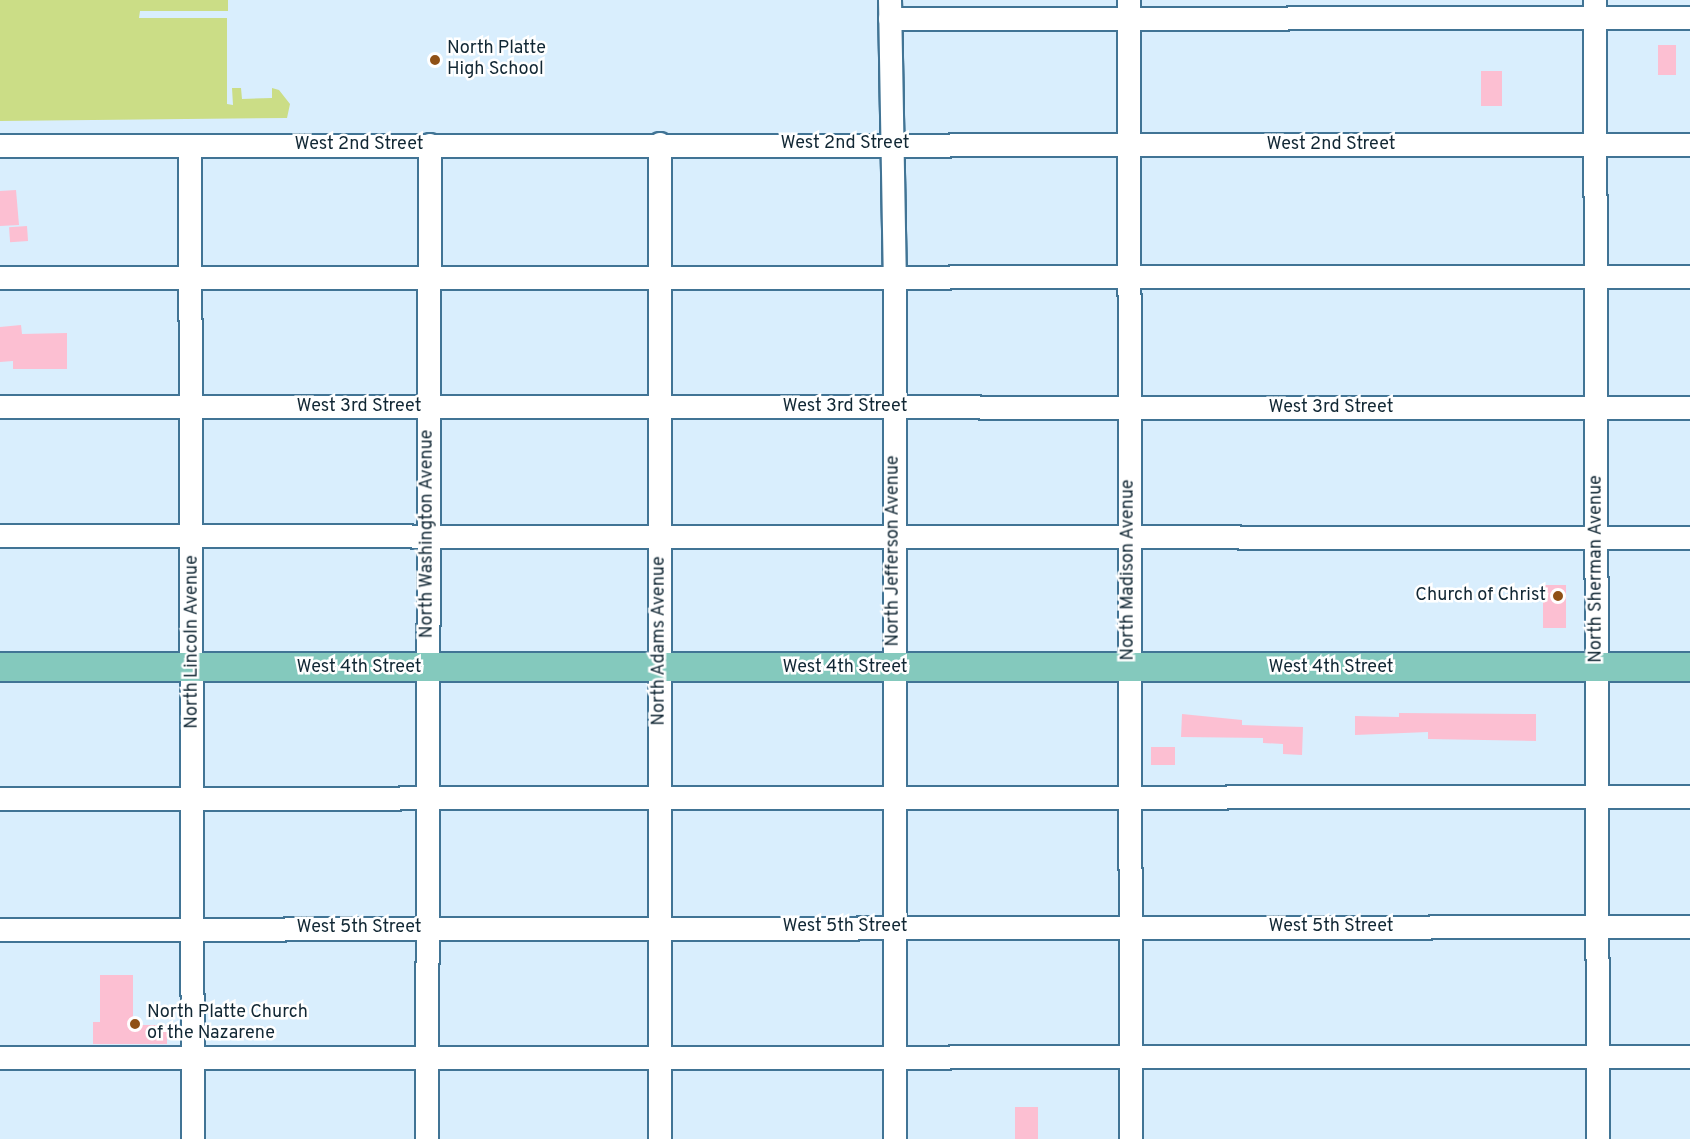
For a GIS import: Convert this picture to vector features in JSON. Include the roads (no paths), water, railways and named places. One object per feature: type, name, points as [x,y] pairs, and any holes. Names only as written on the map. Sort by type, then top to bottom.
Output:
[{"type":"main road","name":"West 4th Street","points":[[0,667],[660,669],[1690,667]]},
{"type":"street","name":"North Madison Avenue","points":[[1129,9],[1129,668],[1133,928],[1131,1139]]},
{"type":"street","points":[[890,10],[1595,9],[1690,18]]},
{"type":"street","name":"North Sherman Avenue","points":[[1595,9],[1598,1139]]},
{"type":"street","name":"North Jefferson Avenue","points":[[890,10],[895,278],[895,1139]]},
{"type":"street","name":"North Adams Avenue","points":[[660,144],[660,1139]]},
{"type":"street","name":"North Washington Avenue","points":[[427,1139],[430,145]]},
{"type":"street","name":"West 2nd Street","points":[[0,146],[1690,145]]},
{"type":"street","name":"North Lincoln Avenue","points":[[190,146],[193,535],[193,1139]]},
{"type":"street","points":[[0,278],[1690,277]]},
{"type":"street","name":"West 3rd Street","points":[[0,407],[1690,408]]},
{"type":"street","points":[[0,536],[1690,538]]},
{"type":"street","points":[[0,799],[1690,797]]},
{"type":"street","name":"West 5th Street","points":[[0,930],[660,927],[1690,927]]},
{"type":"street","points":[[0,1058],[1690,1057]]},
{"type":"place","name":"North Platte High School","points":[[435,60]]},
{"type":"place","name":"Church of Christ","points":[[1558,596]]},
{"type":"place","name":"North Platte Church of the Nazarene","points":[[135,1024]]}]
